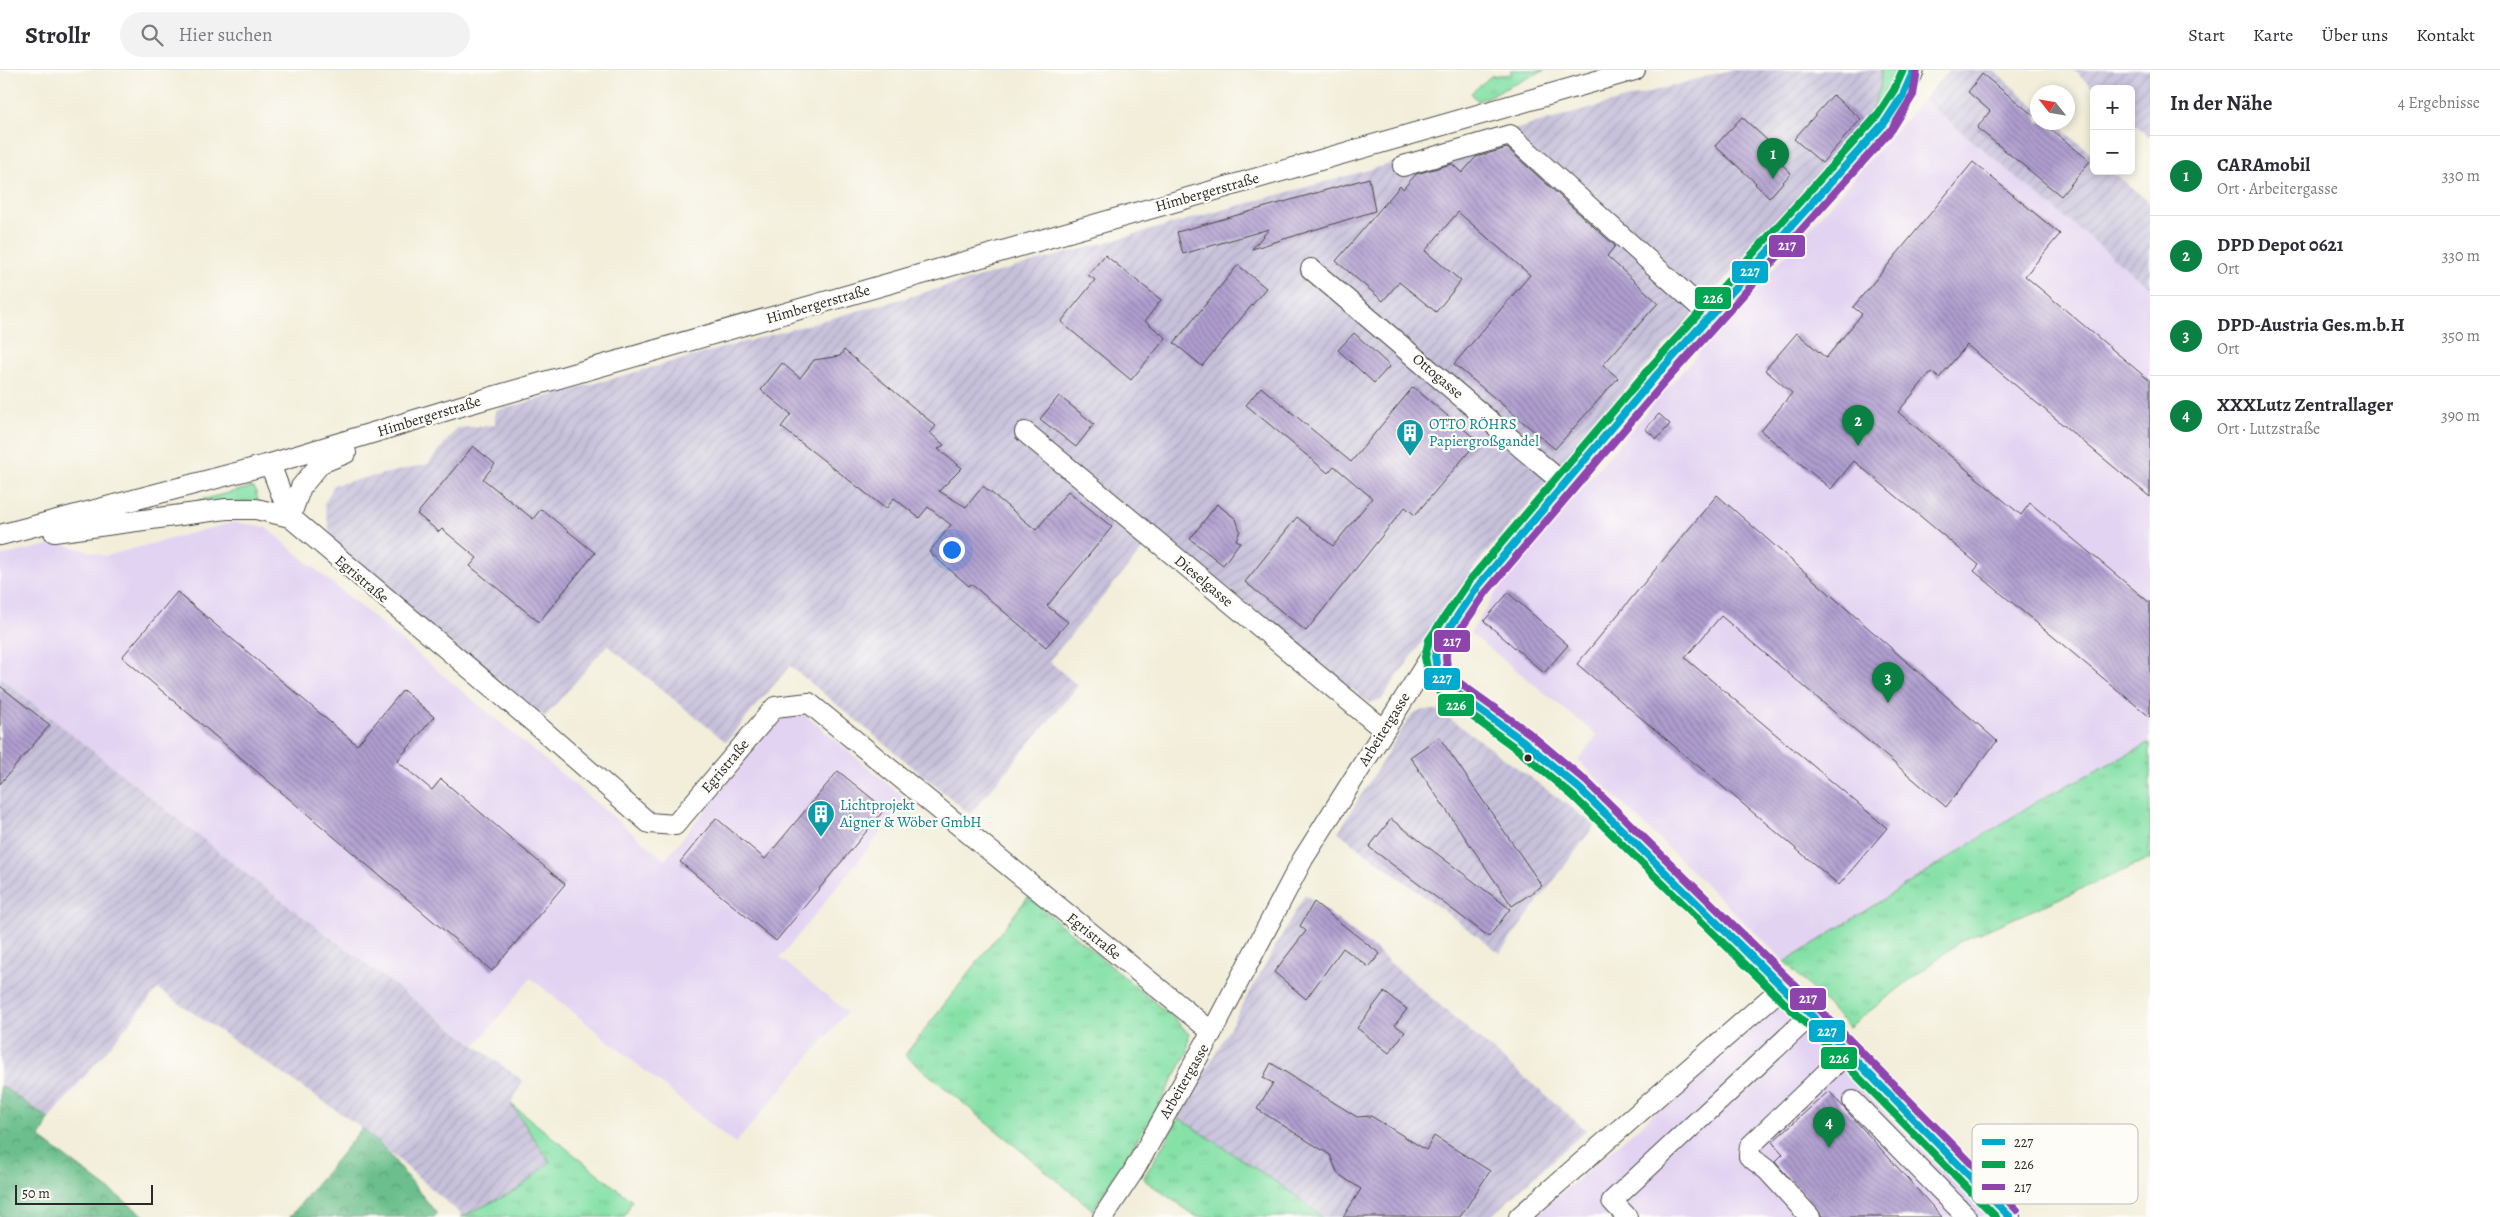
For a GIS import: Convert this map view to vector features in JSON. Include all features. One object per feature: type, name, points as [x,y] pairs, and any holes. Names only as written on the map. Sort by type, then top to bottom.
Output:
[{"type":"street","name":"Himbergerstraße","points":[[0,535],[270,464],[461,406],[1636,70]]},
{"type":"street","name":"Arbeitergasse","points":[[1103,1217],[1133,1172],[1212,1032],[1303,859],[1438,645],[1478,586],[1710,316],[1885,122],[1903,95],[1909,74]]},
{"type":"street","points":[[1403,166],[1510,135],[1710,316]]},
{"type":"street","name":"Ottogasse","points":[[1311,269],[1564,484]]},
{"type":"street","points":[[0,540],[226,509],[256,509],[290,517],[301,487],[321,463],[461,406]]},
{"type":"street","name":"Dieselgasse","points":[[1024,432],[1384,730]]},
{"type":"street","name":"Egristraße","points":[[270,464],[290,517],[538,726],[649,823],[675,825],[775,707],[809,703],[1212,1032]]},
{"type":"street","points":[[1438,645],[1435,656],[1437,670],[1447,686],[1523,741],[1580,789],[1811,1015],[1842,1058],[1972,1181]]},
{"type":"street","points":[[1518,1217],[1783,987]]},
{"type":"street","points":[[1626,1217],[1612,1201],[1811,1015]]},
{"type":"street","points":[[1810,1217],[1767,1170],[1749,1156],[1750,1146],[1842,1058]]},
{"type":"street","points":[[1853,1101],[1967,1217]]},
{"type":"street","points":[[1996,1204],[2010,1217]]},
{"type":"shaded area","points":[[1730,70],[1881,70],[1882,82],[1869,117],[1810,186],[1658,353],[1479,561],[1381,700],[1369,703],[1158,531],[1049,661],[1078,686],[970,814],[790,666],[726,742],[607,645],[545,717],[333,548],[324,504],[334,485],[428,464],[457,428],[495,425],[495,411]]},
{"type":"shaded area","points":[[1949,70],[1993,70],[2030,102],[2030,130],[2063,130],[2090,153],[2090,175],[2117,175],[2150,203],[2150,288],[1923,100]]},
{"type":"shaded area","points":[[2073,70],[2150,70],[2150,137],[2135,124],[2135,85],[2090,85]]},
{"type":"shaded area","points":[[1923,100],[2150,288],[2150,743],[2039,800],[1785,962],[1578,760],[1597,735],[1470,633],[1508,575],[1649,409]]},
{"type":"shaded area","points":[[234,522],[265,527],[665,860],[781,716],[805,715],[907,800],[780,958],[847,1012],[735,1144],[531,978],[476,1045],[253,879],[0,677],[0,556],[58,543],[106,556]]},
{"type":"shaded area","points":[[0,677],[253,879],[523,1081],[511,1104],[550,1162],[519,1189],[463,1216],[362,1128],[158,989],[49,1119],[0,1085]]},
{"type":"shaded area","points":[[1423,710],[1438,710],[1595,825],[1500,953],[1338,832],[1411,715]]},
{"type":"shaded area","points":[[1305,894],[1380,954],[1586,1130],[1490,1217],[1322,1217],[1291,1192],[1179,1118]]},
{"type":"shaded area","points":[[1778,1007],[1972,1199],[1972,1204],[1977,1204],[1990,1217],[1534,1217]]},
{"type":"green space","points":[[1510,70],[1545,70],[1478,101],[1471,93],[1491,76],[1512,74]]},
{"type":"green space","points":[[1881,70],[1895,70],[1893,84],[1888,98],[1880,110],[1869,117],[1879,89]]},
{"type":"green space","points":[[252,487],[255,489],[258,501],[196,506],[196,503],[200,500]]},
{"type":"green space","points":[[2150,743],[2150,859],[1959,942],[1849,1027],[1785,962],[2039,800]]},
{"type":"green space","points":[[1028,897],[1177,1021],[1189,1034],[1188,1052],[1160,1103],[1093,1210],[905,1055]]},
{"type":"green space","points":[[0,1085],[49,1119],[40,1138],[146,1217],[0,1217]]},
{"type":"green space","points":[[511,1104],[632,1201],[624,1217],[461,1217],[519,1189],[550,1162]]},
{"type":"green space","points":[[1179,1118],[1291,1192],[1322,1217],[1197,1217],[1143,1179]]},
{"type":"green space","points":[[362,1128],[386,1150],[437,1214],[434,1217],[290,1217]]},
{"type":"building","points":[[1982,74],[2030,113],[2030,130],[2052,130],[2090,161],[2061,196],[1977,128],[1990,111],[1968,92]]},
{"type":"building","points":[[1833,95],[1861,119],[1822,163],[1794,139]]},
{"type":"building","points":[[1742,117],[1779,151],[1774,157],[1791,173],[1769,198],[1756,183],[1715,146]]},
{"type":"building","points":[[1507,148],[1615,246],[1607,256],[1658,303],[1603,365],[1618,378],[1555,449],[1454,364],[1530,275],[1458,212],[1425,251],[1461,281],[1436,312],[1399,282],[1383,301],[1336,261],[1400,186],[1403,189],[1416,174],[1452,164],[1462,173],[1476,157]]},
{"type":"building","points":[[1973,162],[2060,234],[2025,276],[2150,381],[2150,497],[1967,345],[1939,378],[1931,372],[1898,412],[2021,515],[2030,503],[2150,603],[2150,717],[1974,571],[1979,565],[1854,461],[1831,489],[1761,431],[1792,393],[1765,370],[1797,333],[1826,358],[1862,314],[1853,307]]},
{"type":"building","points":[[1369,178],[1375,211],[1252,249],[1269,229],[1183,254],[1177,232]]},
{"type":"building","points":[[1105,255],[1161,300],[1145,321],[1166,338],[1131,380],[1061,322],[1095,280],[1088,275]]},
{"type":"building","points":[[1238,265],[1266,288],[1202,366],[1174,343]]},
{"type":"building","points":[[1354,333],[1390,366],[1374,383],[1338,350]]},
{"type":"building","points":[[844,350],[936,426],[930,433],[944,445],[938,449],[962,468],[939,491],[966,507],[983,486],[1036,530],[1068,491],[1112,527],[1047,606],[1068,622],[1046,647],[971,584],[969,586],[929,552],[951,525],[928,507],[919,518],[894,498],[886,509],[781,427],[791,414],[761,390],[782,363],[800,378],[814,360],[840,356]]},
{"type":"building","points":[[1261,387],[1351,462],[1413,387],[1478,441],[1415,515],[1405,507],[1306,631],[1245,582],[1297,517],[1333,546],[1372,498],[1334,466],[1328,473],[1246,405]]},
{"type":"building","points":[[1059,396],[1094,424],[1076,447],[1040,419]]},
{"type":"building","points":[[1659,414],[1670,424],[1657,439],[1645,429]]},
{"type":"building","points":[[473,446],[495,464],[483,479],[533,519],[541,509],[595,553],[539,622],[470,566],[477,558],[442,529],[439,532],[417,514]]},
{"type":"building","points":[[1717,495],[1997,741],[1946,807],[1721,616],[1685,658],[1887,828],[1839,885],[1577,664]]},
{"type":"building","points":[[1217,504],[1236,519],[1240,531],[1236,540],[1240,542],[1223,565],[1190,539]]},
{"type":"building","points":[[177,592],[357,745],[403,690],[434,717],[397,761],[432,790],[441,779],[565,884],[492,971],[122,657]]},
{"type":"building","points":[[1508,593],[1568,645],[1544,673],[1484,621]]},
{"type":"building","points":[[0,686],[50,725],[0,784]]},
{"type":"building","points":[[1439,737],[1542,886],[1512,906],[1410,757]]},
{"type":"building","name":"Lichtprojekt Aigner & Wöber GmbH","points":[[838,771],[885,809],[776,941],[680,862],[716,818],[765,859]]},
{"type":"building","points":[[1391,819],[1510,909],[1489,937],[1369,847]]},
{"type":"building","points":[[1314,902],[1380,954],[1369,967],[1343,948],[1306,999],[1274,972],[1306,931],[1300,926]]},
{"type":"building","points":[[1384,992],[1407,1009],[1395,1025],[1405,1032],[1389,1053],[1357,1028]]},
{"type":"building","points":[[1271,1063],[1357,1117],[1371,1116],[1426,1150],[1434,1136],[1490,1171],[1460,1217],[1343,1217],[1361,1189],[1338,1174],[1330,1155],[1257,1109],[1273,1083],[1263,1078]]},
{"type":"building","points":[[1829,1091],[1942,1217],[1823,1217],[1775,1162],[1783,1154],[1772,1142]]},
{"type":"transit line","name":"226","points":[[1903,70],[1894,90],[1877,116],[1648,370],[1470,580],[1429,640],[1425,657],[1428,673],[1440,693],[1517,749],[1573,796],[1804,1022],[1972,1193]]},
{"type":"transit line","name":"227","points":[[1914,70],[1903,95],[1885,122],[1655,377],[1478,586],[1438,645],[1435,656],[1437,670],[1447,686],[1523,741],[1580,789],[1811,1015],[1972,1178]]},
{"type":"transit line","name":"217","points":[[1917,70],[1913,95],[1892,129],[1663,384],[1486,592],[1447,649],[1446,662],[1454,679],[1529,733],[1587,782],[1818,1008],[1972,1164]]},
{"type":"transit line","name":"226","points":[[1983,1204],[1996,1217]]},
{"type":"transit line","name":"227","points":[[1997,1204],[2010,1217]]},
{"type":"transit line","name":"217","points":[[2011,1204],[2017,1210]]},
{"type":"place","name":"CARAmobil","points":[[1773,179]]},
{"type":"place","name":"DPD Depot 0621","points":[[1858,446]]},
{"type":"place","name":"OTTO RÖHRS Papiergroßgandel","points":[[1410,457]]},
{"type":"place","name":"DPD-Austria Ges.m.b.H","points":[[1888,703]]},
{"type":"place","name":"Lichtprojekt Aigner & Wöber GmbH","points":[[821,838]]},
{"type":"place","name":"XXXLutz Zentrallager","points":[[1829,1148]]}]
